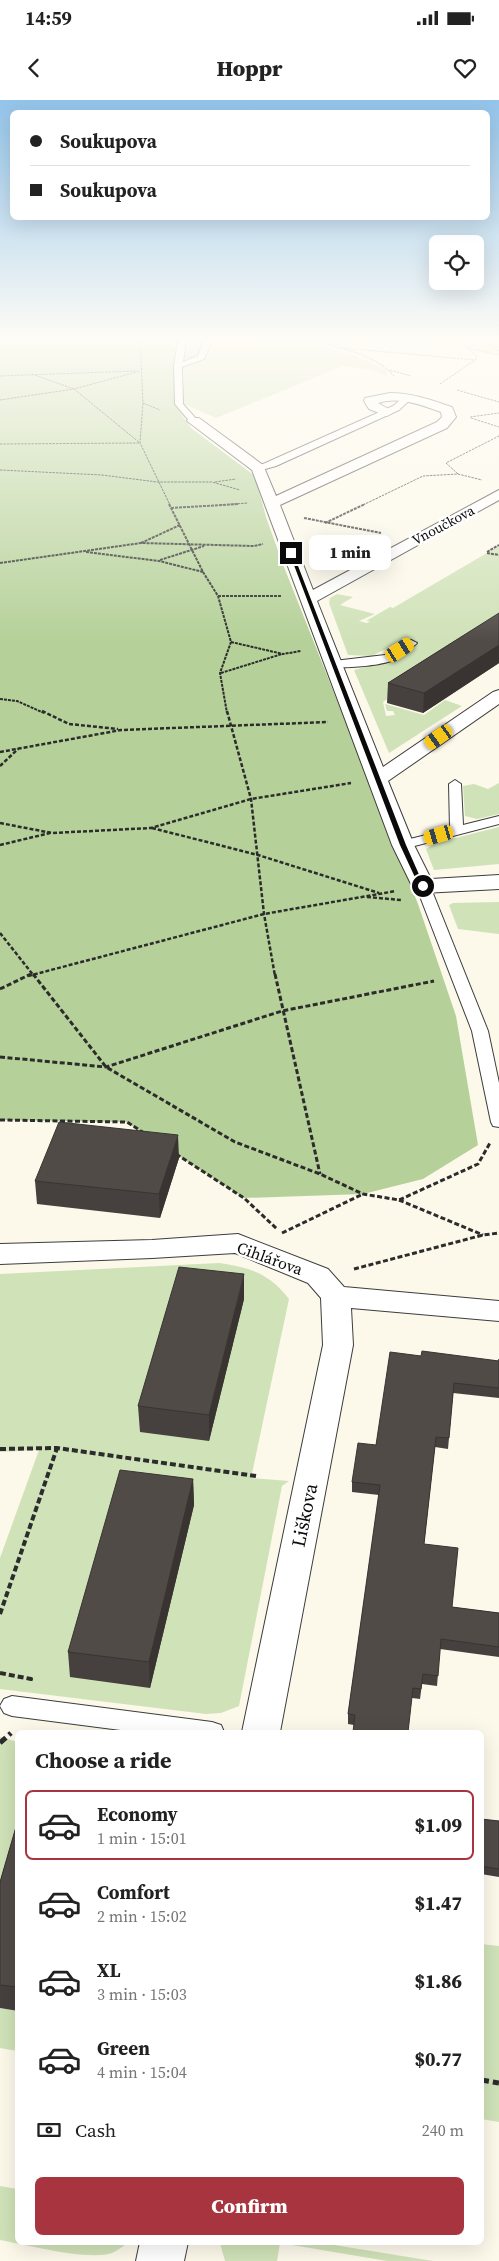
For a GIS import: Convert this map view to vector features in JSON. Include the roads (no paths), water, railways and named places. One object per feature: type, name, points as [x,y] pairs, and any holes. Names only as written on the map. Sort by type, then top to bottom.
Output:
[{"type":"street","points":[[228,441],[258,468],[379,778],[403,845],[426,894],[499,882]]},
{"type":"street","points":[[271,505],[410,441]]},
{"type":"street","name":"Vnoučkova","points":[[308,597],[499,494]]},
{"type":"street","points":[[379,778],[499,696]]},
{"type":"street","name":"Cihlářova","points":[[0,1254],[152,1249],[238,1243],[327,1286],[499,1311]]},
{"type":"street","name":"Liškova","points":[[261,1730],[338,1345],[327,1286]]},
{"type":"street","points":[[160,2261],[163,2245]]},
{"type":"lane","points":[[258,468],[273,464],[324,441]]},
{"type":"lane","points":[[330,655],[366,662],[388,658],[411,643]]},
{"type":"lane","points":[[455,784],[457,830]]},
{"type":"lane","points":[[403,845],[499,820]]},
{"type":"lane","points":[[426,894],[457,977],[480,1031],[499,1122]]},
{"type":"lane","points":[[12,1706],[197,1730]]}]
